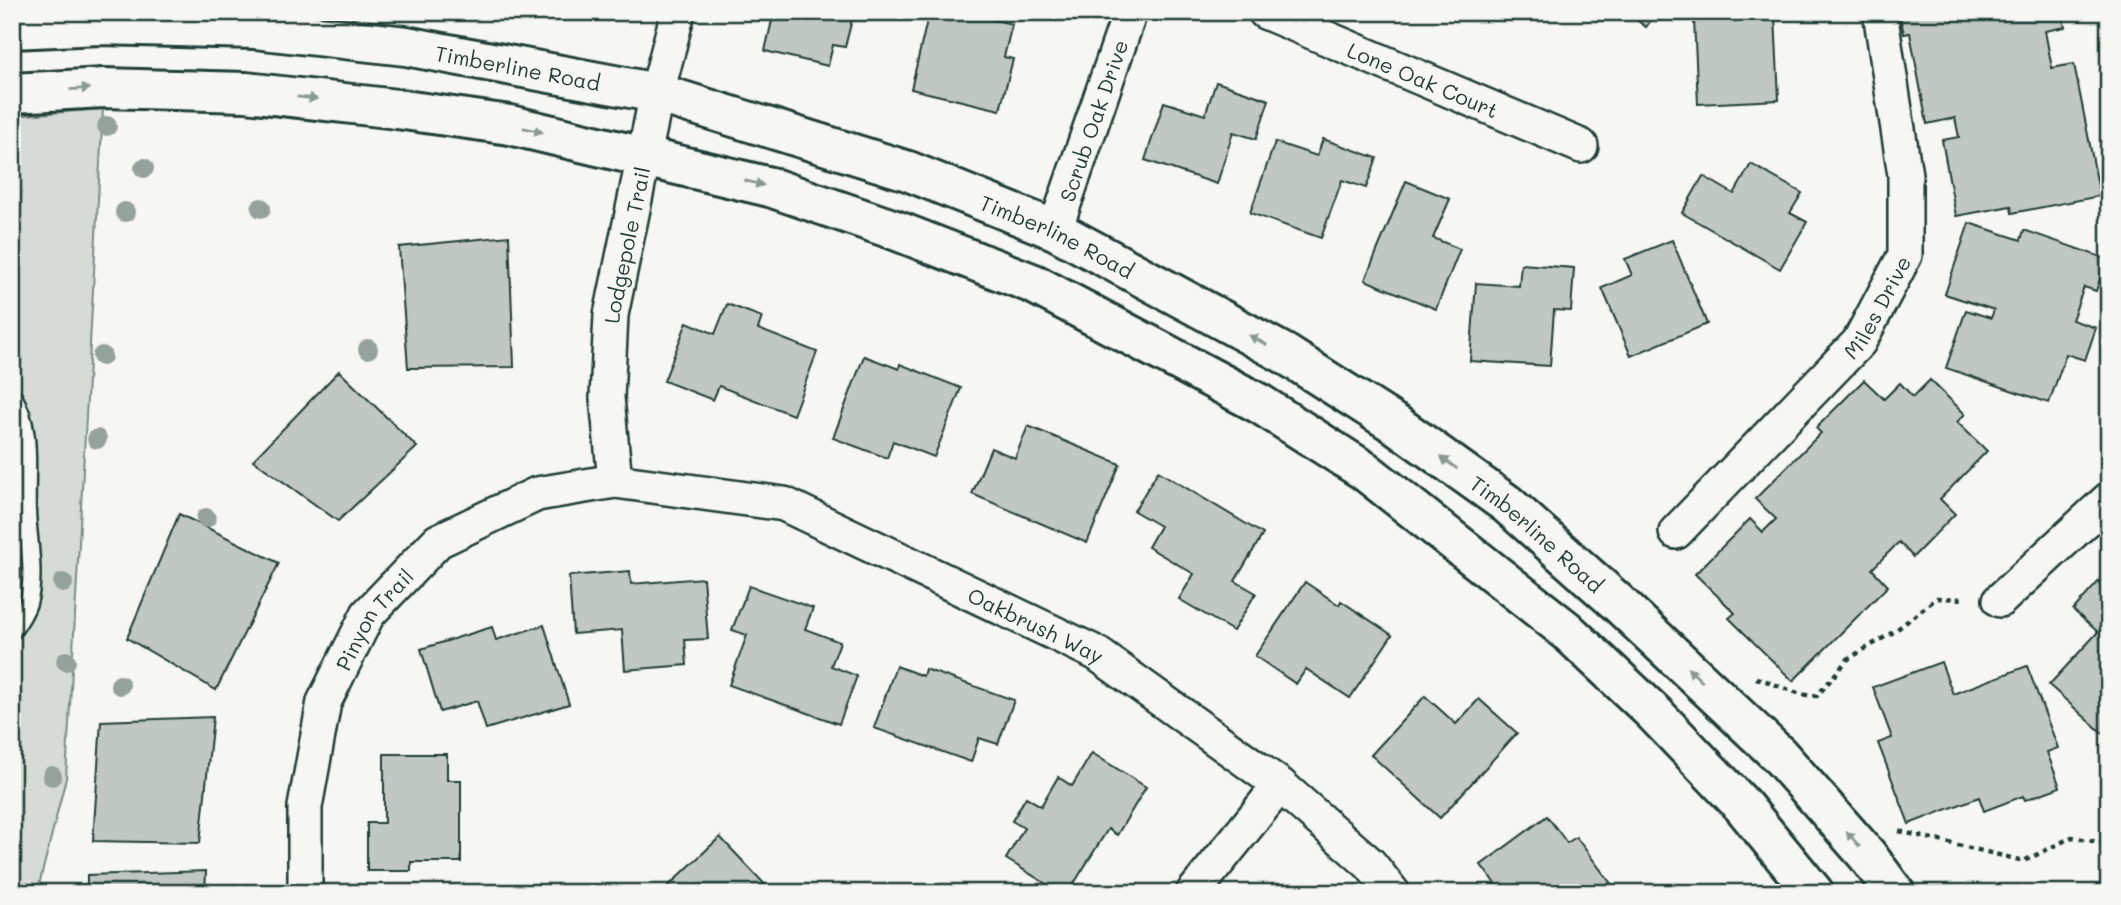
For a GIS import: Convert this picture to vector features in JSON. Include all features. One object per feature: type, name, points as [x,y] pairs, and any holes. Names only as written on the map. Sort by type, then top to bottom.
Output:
[{"type":"street","name":"Lodgepole Trail","points":[[615,481],[607,398],[611,315],[657,93],[678,12]]},
{"type":"street","name":"Scrub Oak Drive","points":[[1055,230],[1130,12]]},
{"type":"street","name":"Lone Oak Court","points":[[1265,12],[1581,146]]},
{"type":"street","name":"Miles Drive","points":[[1676,532],[1859,342],[1905,255],[1905,175],[1880,12]]},
{"type":"street","name":"Timberline Road","points":[[12,29],[100,25],[255,29],[406,46],[657,93],[908,171],[1055,230],[1285,354],[1398,426],[1507,504],[1617,602],[1779,755],[1867,855],[1895,893]]},
{"type":"street","points":[[12,93],[104,88],[247,92],[397,108],[510,125],[770,187],[895,230],[1034,284],[1260,404],[1365,471],[1566,630],[1654,713],[1742,805],[1814,893]]},
{"type":"street","name":"Oakbrush Way","points":[[615,481],[784,504],[1096,653],[1280,785],[1370,864],[1393,893]]},
{"type":"street","name":"Pinyon Trail","points":[[304,893],[304,807],[324,702],[368,614],[438,541],[537,494],[615,481]]},
{"type":"street","points":[[2000,600],[2109,499]]},
{"type":"street","points":[[1193,893],[1280,785]]},
{"type":"lane","points":[[12,395],[16,401],[28,454],[26,508],[31,575],[28,603],[12,631]]},
{"type":"path","points":[[1750,676],[1804,696],[1817,696],[1848,659],[1895,631],[1937,598],[2000,600]]},
{"type":"path","points":[[1892,829],[2024,861],[2072,837],[2109,844]]},
{"type":"shaded area","points":[[103,109],[66,778],[37,893],[12,893],[12,116]]},
{"type":"building","points":[[757,12],[854,12],[845,47],[833,45],[828,66],[765,51],[773,16]]},
{"type":"building","points":[[929,12],[961,12],[1012,24],[1004,57],[1013,59],[1000,110],[911,89]]},
{"type":"building","points":[[1626,12],[1657,12],[1646,27]]},
{"type":"building","points":[[1899,12],[2062,12],[2065,27],[2045,31],[2052,68],[2074,64],[2100,196],[2012,213],[2011,206],[1956,216],[1942,140],[1959,137],[1955,118],[1927,124],[1910,33],[1904,34]]},
{"type":"building","points":[[1775,16],[1779,100],[1698,104],[1694,20]]},
{"type":"building","points":[[1216,82],[1269,100],[1256,139],[1233,132],[1217,184],[1145,160],[1164,102],[1205,115]]},
{"type":"building","points":[[1323,139],[1377,158],[1366,188],[1342,180],[1321,238],[1250,213],[1275,142],[1317,156]]},
{"type":"building","points":[[1751,164],[1802,193],[1790,213],[1807,222],[1780,269],[1682,213],[1703,176],[1734,194]]},
{"type":"building","points":[[1406,181],[1450,199],[1433,238],[1460,249],[1436,309],[1365,280]]},
{"type":"building","points":[[1969,223],[2021,240],[2024,230],[2107,259],[2096,291],[2084,287],[2072,320],[2096,328],[2085,360],[2066,354],[2049,403],[1946,368],[1966,310],[1991,318],[1994,310],[1945,294]]},
{"type":"building","points":[[509,236],[514,367],[408,368],[399,247]]},
{"type":"building","points":[[1672,240],[1707,324],[1631,356],[1602,288],[1632,275],[1625,259]]},
{"type":"building","points":[[1521,264],[1574,268],[1571,311],[1554,310],[1550,366],[1470,361],[1476,283],[1519,286]]},
{"type":"building","points":[[727,304],[762,317],[758,329],[817,352],[793,415],[719,386],[713,400],[664,381],[687,322],[715,334]]},
{"type":"building","points":[[864,356],[899,369],[900,364],[961,388],[934,457],[893,441],[887,458],[833,438]]},
{"type":"building","points":[[339,371],[417,447],[338,521],[253,460]]},
{"type":"building","points":[[1864,380],[1884,399],[1900,383],[1913,397],[1930,380],[1965,414],[1957,422],[1987,451],[1940,499],[1955,514],[1913,557],[1899,542],[1872,569],[1888,586],[1793,681],[1729,618],[1735,613],[1695,574],[1750,519],[1763,532],[1776,519],[1755,499],[1821,433],[1816,428]]},
{"type":"building","points":[[1028,426],[1120,464],[1087,543],[972,494],[991,448],[1015,458]]},
{"type":"building","points":[[1158,471],[1263,534],[1235,581],[1256,593],[1233,631],[1179,599],[1194,574],[1148,547],[1160,526],[1134,511]]},
{"type":"building","points":[[179,514],[279,563],[216,690],[127,638]]},
{"type":"building","points":[[2109,570],[2109,739],[2049,685],[2098,632],[2073,610]]},
{"type":"building","points":[[630,571],[631,584],[703,578],[708,639],[685,640],[687,665],[625,670],[622,630],[573,634],[569,576]]},
{"type":"building","points":[[1305,582],[1339,605],[1341,601],[1392,635],[1350,698],[1306,669],[1296,684],[1255,656]]},
{"type":"building","points":[[749,586],[813,608],[805,629],[840,642],[831,666],[857,676],[839,724],[729,685],[747,635],[732,630]]},
{"type":"building","points":[[544,625],[569,704],[486,729],[477,701],[440,712],[421,649],[492,627],[496,640]]},
{"type":"building","points":[[1941,662],[1953,694],[2027,666],[2058,748],[2047,752],[2060,787],[2025,800],[2023,796],[1984,811],[1979,797],[1909,824],[1878,743],[1892,738],[1873,687]]},
{"type":"building","points":[[896,666],[923,676],[925,669],[1014,700],[998,744],[979,738],[971,762],[874,728]]},
{"type":"building","points":[[1425,696],[1456,724],[1479,699],[1517,733],[1440,818],[1371,755]]},
{"type":"building","points":[[213,717],[200,843],[93,841],[101,721]]},
{"type":"building","points":[[1092,753],[1146,787],[1117,835],[1108,829],[1068,893],[1061,893],[1006,859],[1024,828],[1012,821],[1026,797],[1041,806],[1058,777],[1072,786]]},
{"type":"building","points":[[384,754],[447,754],[447,780],[461,780],[461,862],[411,862],[411,871],[367,871],[367,823],[384,823]]},
{"type":"building","points":[[1547,816],[1567,843],[1576,837],[1615,889],[1611,893],[1502,893],[1481,865]]},
{"type":"building","points":[[720,837],[772,892],[661,893]]},
{"type":"building","points":[[206,871],[205,893],[87,893],[87,875]]}]
